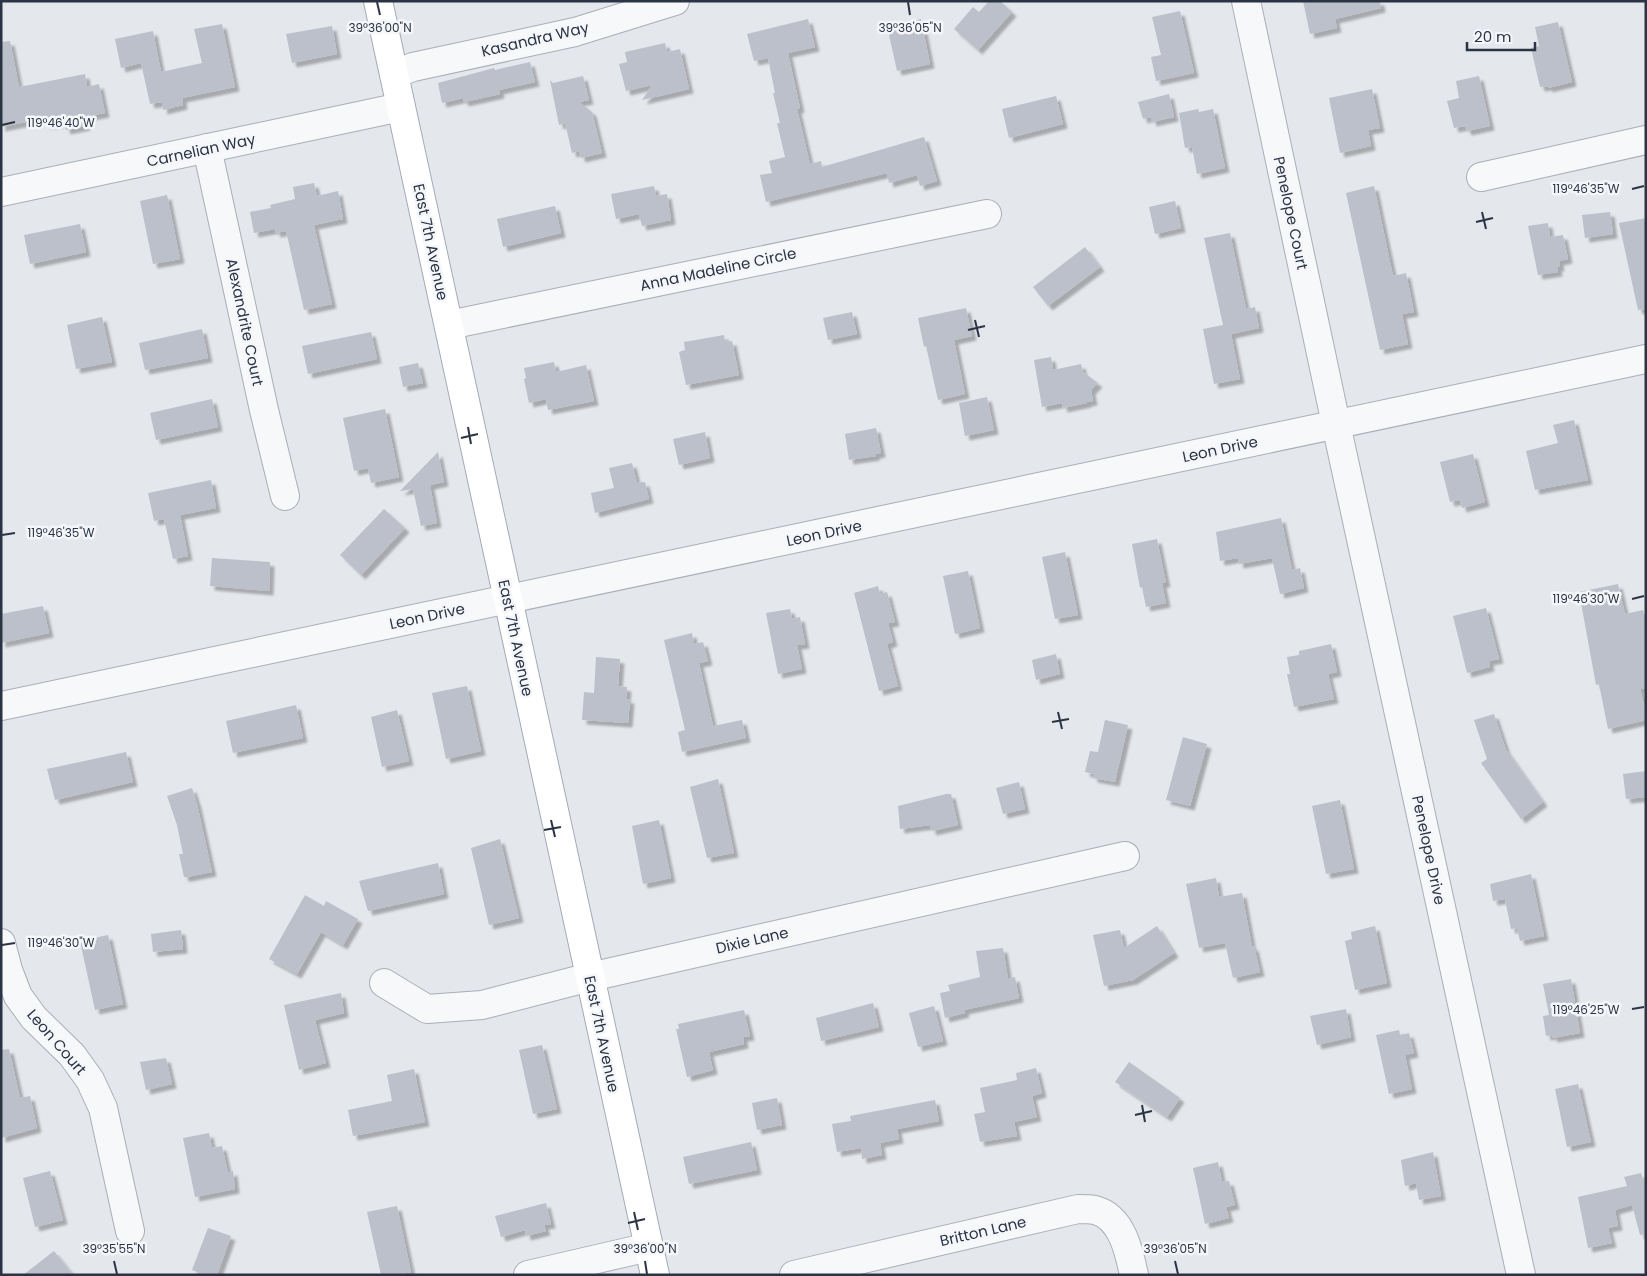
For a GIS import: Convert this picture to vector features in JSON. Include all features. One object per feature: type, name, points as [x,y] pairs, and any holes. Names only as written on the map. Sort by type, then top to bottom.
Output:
[{"type":"main road","name":"East 7th Avenue","points":[[378,1],[655,1275]]},
{"type":"street","name":"Kasandra Way","points":[[394,74],[413,67],[575,32],[675,1]]},
{"type":"street","name":"Penelope Court","points":[[1246,1],[1336,424]]},
{"type":"street","name":"Carnelian Way","points":[[1,192],[401,107]]},
{"type":"street","points":[[1481,177],[1646,140]]},
{"type":"street","name":"Alexandrite Court","points":[[207,148],[264,410],[285,496]]},
{"type":"street","name":"Anna Madeline Circle","points":[[449,325],[987,214]]},
{"type":"street","name":"Leon Drive","points":[[1,706],[1646,359]]},
{"type":"street","name":"Penelope Drive","points":[[1336,424],[1522,1275]]},
{"type":"street","name":"Dixie Lane","points":[[384,983],[427,1009],[482,1005],[590,977],[1125,856]]},
{"type":"street","name":"Leon Court","points":[[1,943],[8,970],[18,996],[34,1018],[72,1055],[90,1080],[103,1108],[130,1230]]},
{"type":"street","name":"Britton Lane","points":[[794,1275],[1078,1209],[1095,1210],[1109,1216],[1121,1232],[1134,1275]]},
{"type":"street","points":[[528,1275],[649,1247]]},
{"type":"building","points":[[989,1],[1000,1],[1012,12],[978,50],[954,29],[973,7],[979,12]]},
{"type":"building","points":[[1303,1],[1380,1],[1381,8],[1335,19],[1337,28],[1310,34]]},
{"type":"building","points":[[1180,11],[1194,73],[1156,81],[1151,57],[1161,55],[1152,17]]},
{"type":"building","points":[[808,19],[815,47],[788,53],[800,108],[797,109],[810,164],[821,161],[822,167],[924,137],[937,181],[920,186],[917,175],[889,183],[887,173],[766,202],[760,175],[772,173],[769,161],[785,157],[777,123],[780,123],[768,58],[754,61],[747,34]]},
{"type":"building","points":[[921,19],[930,64],[897,71],[887,26]]},
{"type":"building","points":[[1558,22],[1572,82],[1548,88],[1548,86],[1540,87],[1531,48],[1539,46],[1535,27]]},
{"type":"building","points":[[222,24],[235,87],[182,98],[183,105],[163,110],[162,102],[150,104],[141,63],[121,68],[115,39],[153,31],[161,72],[202,63],[194,29]]},
{"type":"building","points":[[332,26],[337,54],[292,63],[286,34]]},
{"type":"building","points":[[10,41],[19,87],[85,74],[87,87],[99,84],[105,113],[84,117],[86,126],[66,130],[64,122],[47,125],[45,118],[1,127],[1,42]]},
{"type":"building","points":[[665,43],[667,52],[680,49],[689,89],[642,100],[652,85],[626,91],[619,64],[627,62],[625,52]]},
{"type":"building","points":[[530,62],[535,82],[499,90],[500,94],[464,102],[463,98],[442,103],[438,83],[494,68],[495,70]]},
{"type":"building","points":[[583,76],[589,100],[579,102],[592,112],[602,153],[581,158],[579,151],[572,153],[565,123],[559,125],[550,80],[553,83]]},
{"type":"building","points":[[1479,76],[1490,126],[1467,131],[1465,126],[1454,128],[1447,101],[1459,98],[1456,81]]},
{"type":"building","points":[[1372,89],[1380,128],[1368,130],[1371,146],[1340,153],[1329,98]]},
{"type":"building","points":[[1169,94],[1174,117],[1152,122],[1151,117],[1143,119],[1138,102]]},
{"type":"building","points":[[1056,96],[1063,124],[1009,138],[1002,109]]},
{"type":"building","points":[[1198,109],[1199,112],[1213,109],[1225,168],[1197,174],[1192,147],[1185,148],[1179,113]]},
{"type":"building","points":[[314,183],[317,196],[338,191],[343,219],[314,225],[332,304],[304,310],[286,231],[276,233],[275,229],[254,233],[250,212],[271,208],[270,205],[295,199],[293,187]]},
{"type":"building","points":[[654,186],[656,196],[667,194],[671,220],[642,226],[639,214],[616,219],[611,194]]},
{"type":"building","points":[[1374,186],[1393,276],[1406,273],[1414,312],[1402,314],[1408,344],[1380,350],[1346,193]]},
{"type":"building","points":[[167,195],[180,259],[153,264],[140,201]]},
{"type":"building","points":[[1175,201],[1181,228],[1155,234],[1149,207]]},
{"type":"building","points":[[555,206],[561,233],[503,247],[497,219]]},
{"type":"building","points":[[1610,212],[1613,234],[1585,238],[1582,215]]},
{"type":"building","points":[[1646,218],[1646,309],[1638,310],[1619,223]]},
{"type":"building","points":[[1548,223],[1550,237],[1563,235],[1568,259],[1559,261],[1560,267],[1557,267],[1558,272],[1538,275],[1528,226]]},
{"type":"building","points":[[80,224],[86,252],[30,264],[24,235]]},
{"type":"building","points":[[1230,233],[1246,309],[1255,307],[1259,328],[1231,334],[1240,379],[1214,384],[1203,329],[1223,325],[1204,238]]},
{"type":"building","points":[[1085,247],[1100,267],[1048,306],[1033,287]]},
{"type":"building","points":[[966,308],[972,336],[954,340],[965,394],[938,400],[918,318]]},
{"type":"building","points":[[852,312],[857,334],[828,340],[823,318]]},
{"type":"building","points":[[102,317],[112,362],[76,369],[67,325]]},
{"type":"building","points":[[202,329],[208,358],[145,370],[139,343]]},
{"type":"building","points":[[371,332],[377,359],[308,374],[302,346]]},
{"type":"building","points":[[724,335],[725,342],[732,341],[739,375],[686,385],[679,352],[685,350],[684,342]]},
{"type":"building","points":[[1051,357],[1053,370],[1081,364],[1083,372],[1098,383],[1091,390],[1093,401],[1063,408],[1062,403],[1042,407],[1034,360]]},
{"type":"building","points":[[554,362],[556,372],[586,365],[594,401],[548,410],[546,399],[529,403],[524,379],[526,378],[524,368]]},
{"type":"building","points":[[418,363],[423,383],[403,387],[399,367]]},
{"type":"building","points":[[987,397],[994,430],[965,436],[959,403]]},
{"type":"building","points":[[212,399],[218,427],[156,440],[150,413]]},
{"type":"building","points":[[385,409],[399,477],[371,483],[368,468],[354,471],[343,418]]},
{"type":"building","points":[[1574,420],[1588,480],[1535,490],[1526,451],[1558,443],[1553,425]]},
{"type":"building","points":[[876,428],[881,453],[875,454],[876,456],[849,460],[845,434]]},
{"type":"building","points":[[705,432],[710,458],[679,465],[673,439]]},
{"type":"building","points":[[438,452],[444,482],[430,485],[437,523],[421,526],[413,489],[400,491]]},
{"type":"building","points":[[1473,454],[1485,502],[1462,508],[1460,500],[1450,502],[1440,462]]},
{"type":"building","points":[[632,463],[637,483],[645,482],[649,499],[595,513],[591,493],[614,488],[609,468]]},
{"type":"building","points":[[211,480],[216,508],[180,515],[188,556],[173,559],[164,519],[154,521],[148,493]]},
{"type":"building","points":[[384,509],[405,528],[361,575],[340,555]]},
{"type":"building","points":[[1281,518],[1292,570],[1300,568],[1304,588],[1280,594],[1272,558],[1239,564],[1238,558],[1220,561],[1216,532]]},
{"type":"building","points":[[1157,539],[1166,583],[1162,583],[1166,603],[1146,607],[1142,587],[1140,588],[1132,544]]},
{"type":"building","points":[[1065,552],[1078,615],[1055,619],[1042,557]]},
{"type":"building","points":[[212,558],[270,562],[269,591],[210,586]]},
{"type":"building","points":[[968,571],[980,628],[955,634],[943,576]]},
{"type":"building","points":[[1618,584],[1625,614],[1643,610],[1646,620],[1646,688],[1640,689],[1646,720],[1608,729],[1599,684],[1596,685],[1579,592]]},
{"type":"building","points":[[878,586],[880,594],[887,592],[895,622],[888,623],[893,642],[887,644],[898,686],[879,691],[854,593]]},
{"type":"building","points":[[43,606],[49,633],[1,643],[1,614]]},
{"type":"building","points":[[1486,608],[1499,659],[1489,661],[1490,667],[1467,673],[1453,616]]},
{"type":"building","points":[[790,609],[792,619],[800,617],[805,644],[797,645],[802,669],[778,674],[766,613]]},
{"type":"building","points":[[692,633],[694,644],[703,642],[708,661],[699,663],[713,726],[742,720],[746,738],[682,752],[678,732],[685,730],[664,640]]},
{"type":"building","points":[[1331,644],[1337,672],[1328,674],[1334,699],[1294,707],[1287,674],[1290,674],[1287,657],[1299,655],[1299,651]]},
{"type":"building","points":[[1056,654],[1060,674],[1036,680],[1032,660]]},
{"type":"building","points":[[596,657],[620,659],[618,686],[627,687],[626,699],[630,699],[628,723],[582,720],[584,692],[594,693]]},
{"type":"building","points":[[467,686],[481,751],[446,759],[432,693]]},
{"type":"building","points":[[296,705],[303,738],[233,753],[226,721]]},
{"type":"building","points":[[397,710],[409,761],[382,767],[371,717]]},
{"type":"building","points":[[1494,714],[1506,750],[1543,802],[1521,819],[1481,763],[1487,759],[1474,720]]},
{"type":"building","points":[[1105,720],[1128,725],[1115,782],[1093,778],[1093,774],[1085,772],[1090,751],[1098,752]]},
{"type":"building","points":[[1183,737],[1207,744],[1190,806],[1166,800]]},
{"type":"building","points":[[126,752],[133,782],[55,800],[47,769]]},
{"type":"building","points":[[1646,771],[1646,797],[1626,799],[1623,774]]},
{"type":"building","points":[[718,779],[734,853],[707,858],[690,787]]},
{"type":"building","points":[[1019,782],[1025,809],[1003,814],[996,788]]},
{"type":"building","points":[[192,788],[212,872],[184,877],[179,854],[183,854],[177,825],[167,796]]},
{"type":"building","points":[[951,794],[958,825],[932,831],[930,825],[900,829],[898,806]]},
{"type":"building","points":[[1340,800],[1354,869],[1326,874],[1312,806]]},
{"type":"building","points":[[659,820],[671,878],[643,884],[632,826]]},
{"type":"building","points":[[500,839],[519,918],[489,925],[471,848]]},
{"type":"building","points":[[438,863],[444,894],[368,911],[359,881]]},
{"type":"building","points":[[1531,874],[1544,936],[1520,941],[1517,928],[1511,929],[1505,899],[1493,901],[1490,884]]},
{"type":"building","points":[[1216,878],[1219,897],[1242,893],[1252,947],[1254,946],[1260,972],[1233,978],[1225,943],[1199,948],[1186,884]]},
{"type":"building","points":[[305,895],[324,906],[326,901],[358,919],[343,945],[321,932],[297,974],[269,959]]},
{"type":"building","points":[[1157,926],[1174,953],[1133,980],[1104,986],[1093,935],[1120,930],[1124,948]]},
{"type":"building","points":[[1375,926],[1387,983],[1355,990],[1345,941],[1352,939],[1351,932]]},
{"type":"building","points":[[181,930],[183,949],[153,952],[151,934]]},
{"type":"building","points":[[108,935],[123,1004],[95,1010],[80,941]]},
{"type":"building","points":[[1003,948],[1008,979],[1015,977],[1019,998],[964,1010],[965,1013],[945,1018],[940,993],[950,991],[948,985],[980,977],[976,951]]},
{"type":"building","points":[[1571,979],[1580,1033],[1553,1038],[1552,1035],[1546,1036],[1543,1016],[1549,1015],[1543,984]]},
{"type":"building","points":[[341,993],[344,1013],[315,1020],[326,1063],[299,1070],[284,1005]]},
{"type":"building","points":[[873,1003],[879,1027],[821,1041],[816,1018]]},
{"type":"building","points":[[934,1006],[943,1041],[918,1047],[909,1013]]},
{"type":"building","points":[[1346,1009],[1351,1037],[1317,1045],[1310,1016]]},
{"type":"building","points":[[744,1010],[750,1036],[743,1037],[744,1044],[709,1052],[713,1070],[687,1077],[676,1029],[679,1029],[678,1024]]},
{"type":"building","points":[[1399,1030],[1400,1035],[1409,1033],[1414,1053],[1405,1055],[1412,1089],[1389,1094],[1376,1035]]},
{"type":"building","points":[[542,1045],[557,1109],[533,1114],[519,1050]]},
{"type":"building","points":[[9,1049],[20,1098],[30,1096],[37,1128],[1,1138],[1,1050]]},
{"type":"building","points":[[166,1058],[172,1084],[146,1090],[140,1062]]},
{"type":"building","points":[[1129,1062],[1180,1098],[1167,1117],[1115,1082]]},
{"type":"building","points":[[1036,1068],[1042,1093],[1032,1096],[1037,1117],[1014,1122],[1017,1136],[980,1142],[974,1114],[985,1112],[980,1088],[1017,1080],[1016,1073]]},
{"type":"building","points":[[414,1069],[425,1122],[353,1136],[348,1110],[392,1101],[387,1075]]},
{"type":"building","points":[[1578,1084],[1591,1142],[1567,1147],[1555,1089]]},
{"type":"building","points":[[777,1098],[782,1125],[757,1130],[752,1103]]},
{"type":"building","points":[[935,1100],[939,1121],[897,1129],[899,1139],[880,1143],[882,1155],[862,1159],[861,1148],[837,1152],[832,1124],[851,1121],[850,1116]]},
{"type":"building","points":[[209,1133],[212,1148],[222,1146],[228,1173],[233,1171],[235,1189],[195,1197],[183,1138]]},
{"type":"building","points":[[751,1142],[757,1170],[689,1184],[683,1157]]},
{"type":"building","points":[[1433,1152],[1441,1196],[1419,1200],[1416,1183],[1405,1186],[1401,1160]]},
{"type":"building","points":[[1218,1162],[1222,1182],[1229,1181],[1235,1205],[1226,1207],[1229,1218],[1205,1224],[1193,1168]]},
{"type":"building","points":[[50,1171],[63,1220],[35,1227],[23,1178]]},
{"type":"building","points":[[1641,1173],[1643,1180],[1646,1179],[1646,1234],[1640,1235],[1632,1205],[1615,1210],[1618,1226],[1608,1228],[1612,1243],[1588,1248],[1578,1197],[1627,1186],[1624,1177]]},
{"type":"building","points":[[546,1203],[551,1224],[544,1225],[546,1231],[526,1236],[525,1230],[501,1237],[495,1216]]},
{"type":"building","points":[[397,1206],[411,1272],[381,1275],[367,1212]]},
{"type":"building","points":[[208,1228],[231,1236],[217,1275],[205,1275],[192,1270]]},
{"type":"building","points":[[54,1251],[73,1275],[23,1275]]}]
